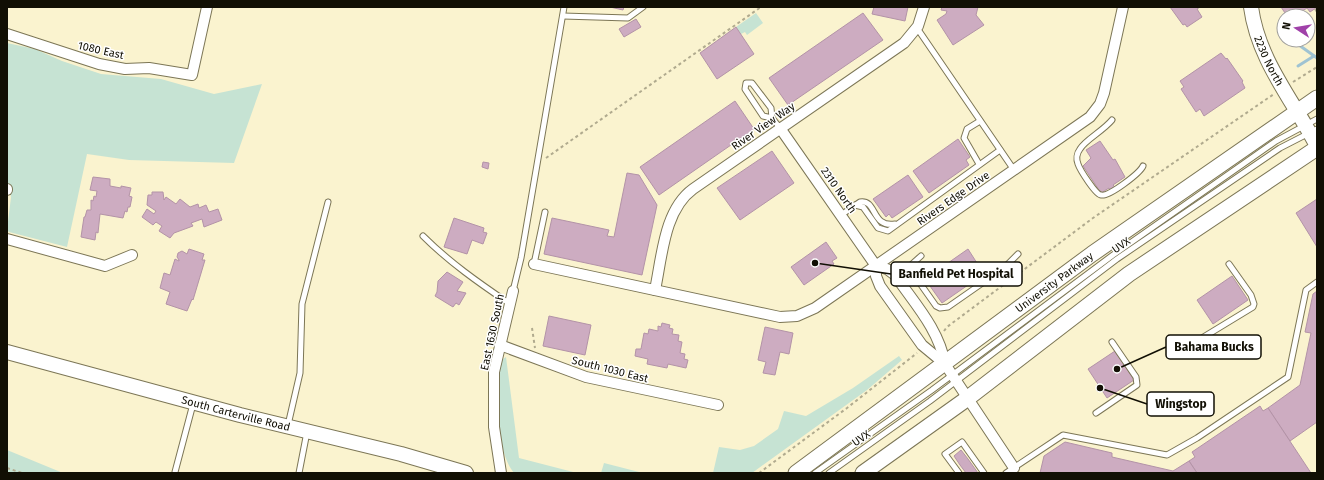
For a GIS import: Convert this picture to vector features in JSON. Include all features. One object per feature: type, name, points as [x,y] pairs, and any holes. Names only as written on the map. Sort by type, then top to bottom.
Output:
[{"type":"main road","name":"University Parkway","points":[[796,473],[951,373],[1092,254],[1317,98]]},
{"type":"main road","points":[[863,473],[968,398],[1129,274],[1317,147]]},
{"type":"street","name":"1080 East","points":[[7,34],[99,64],[125,69],[149,68],[192,75],[207,7]]},
{"type":"street","name":"River View Way","points":[[655,290],[671,216],[682,199],[780,128],[899,48],[910,38],[917,28],[924,7]]},
{"type":"street","name":"Rivers Edge Drive","points":[[534,264],[780,317],[797,316],[815,308],[1084,122],[1096,110],[1105,90],[1123,7]]},
{"type":"street","name":"2230 North","points":[[1251,7],[1256,32],[1264,52],[1297,111],[1312,127],[1317,147]]},
{"type":"street","name":"2310 North","points":[[780,128],[876,266],[876,276],[880,286],[922,345],[951,373],[968,398],[1012,471]]},
{"type":"street","points":[[7,239],[105,266],[132,255]]},
{"type":"street","name":"2310 North","points":[[876,266],[887,269],[895,275],[927,320],[940,344],[951,373]]},
{"type":"street","name":"East 1630 South","points":[[501,473],[494,427],[494,372],[513,291]]},
{"type":"street","name":"South 1030 East","points":[[500,345],[601,381],[718,406]]},
{"type":"street","name":"South Carterville Road","points":[[7,352],[194,403],[401,454],[466,473]]},
{"type":"lane","points":[[513,291],[521,258],[564,7]]},
{"type":"lane","points":[[563,16],[628,18],[643,7]]},
{"type":"lane","points":[[917,28],[1014,170]]},
{"type":"lane","points":[[772,118],[763,116],[745,89],[746,83],[752,83],[771,108],[772,118],[780,128]]},
{"type":"lane","points":[[1112,120],[1100,132],[1083,144],[1077,156],[1079,167],[1096,193],[1101,195],[1107,194],[1138,174],[1144,166]]},
{"type":"lane","points":[[979,164],[964,138],[968,129],[980,121]]},
{"type":"lane","points":[[815,473],[1113,255],[1276,141],[1312,127]]},
{"type":"lane","name":"UVX","points":[[829,473],[951,373],[1312,127]]},
{"type":"lane","points":[[841,215],[861,201],[866,202],[881,223],[886,225],[895,224],[1000,150]]},
{"type":"lane","points":[[287,426],[300,373],[302,304],[328,202]]},
{"type":"lane","points":[[534,264],[545,212]]},
{"type":"lane","points":[[422,236],[442,255],[469,276],[510,304]]},
{"type":"lane","points":[[921,256],[912,264],[912,272],[936,306],[940,308],[948,307],[1004,268],[1018,254]]},
{"type":"lane","points":[[1202,338],[1253,307],[1254,304],[1251,295],[1229,264]]},
{"type":"lane","points":[[1012,471],[1063,435],[1167,455],[1174,452],[1288,377],[1306,290],[1317,282]]},
{"type":"lane","points":[[1096,413],[1137,385],[1136,377],[1112,342]]},
{"type":"lane","points":[[175,472],[194,403]]},
{"type":"lane","points":[[299,473],[307,431]]},
{"type":"lane","points":[[958,469],[945,454],[962,442],[970,458],[984,473]]},
{"type":"path","points":[[545,164],[547,156],[760,7]]},
{"type":"path","points":[[1302,76],[1316,67]]},
{"type":"path","points":[[946,330],[947,327],[1093,218],[1265,100]]},
{"type":"path","points":[[532,328],[537,359]]},
{"type":"path","points":[[759,473],[848,408],[911,358]]},
{"type":"path","points":[[7,468],[22,473]]},
{"type":"green space","points":[[756,13],[763,23],[747,35],[745,32],[741,34],[736,27]]},
{"type":"green space","points":[[7,43],[35,49],[62,61],[101,74],[161,79],[214,94],[262,84],[234,163],[129,160],[87,154],[67,247],[9,232],[7,230],[11,197],[7,182]]},
{"type":"green space","points":[[899,356],[902,360],[867,390],[752,473],[713,473],[719,447],[740,450],[754,446],[778,429],[784,411],[806,416],[853,388]]},
{"type":"green space","points":[[506,357],[519,458],[577,473],[514,473],[503,450],[498,419],[500,361]]},
{"type":"green space","points":[[7,450],[63,473],[7,473]]},
{"type":"green space","points":[[604,463],[639,472],[639,473],[601,473]]},
{"type":"building","points":[[610,7],[624,7],[623,10]]},
{"type":"building","points":[[874,7],[908,7],[905,21],[872,14]]},
{"type":"building","points":[[942,7],[978,7],[976,15],[984,25],[953,45],[937,20],[946,14],[947,11],[941,10]]},
{"type":"building","points":[[1170,7],[1200,7],[1197,9],[1202,17],[1187,27],[1185,24],[1183,25]]},
{"type":"building","points":[[1281,7],[1317,7],[1317,10],[1316,8]]},
{"type":"building","points":[[863,13],[883,40],[788,105],[769,78]]},
{"type":"building","points":[[636,19],[641,27],[624,37],[619,29]]},
{"type":"building","points":[[736,27],[754,54],[717,79],[700,53]]},
{"type":"building","points":[[1221,53],[1226,59],[1227,58],[1243,81],[1242,82],[1245,88],[1204,116],[1200,109],[1196,112],[1181,89],[1184,87],[1180,81]]},
{"type":"building","points":[[735,101],[754,129],[659,195],[640,167]]},
{"type":"building","points":[[958,139],[970,157],[966,160],[969,165],[929,193],[913,171]]},
{"type":"building","points":[[1100,141],[1113,160],[1115,159],[1125,177],[1113,185],[1115,187],[1110,190],[1109,188],[1101,193],[1083,166],[1091,158],[1086,150]]},
{"type":"building","points":[[772,151],[794,183],[740,220],[717,188]]},
{"type":"building","points":[[483,162],[489,163],[488,169],[482,167]]},
{"type":"building","points":[[627,173],[639,175],[657,205],[642,275],[544,254],[552,218],[609,230],[607,236],[614,237]]},
{"type":"building","points":[[908,175],[923,197],[892,218],[889,214],[886,217],[873,199]]},
{"type":"building","points":[[93,177],[110,179],[110,186],[131,188],[129,196],[132,197],[130,207],[128,207],[127,212],[125,211],[123,218],[100,214],[98,233],[96,232],[95,240],[81,237],[84,217],[87,210],[91,210],[91,200],[93,201],[94,196],[96,197],[97,191],[90,190]]},
{"type":"building","points":[[152,192],[163,192],[164,200],[166,197],[176,204],[180,199],[190,207],[198,204],[199,208],[206,205],[209,212],[218,209],[222,220],[204,227],[202,219],[191,223],[193,226],[174,233],[170,238],[159,231],[162,226],[156,222],[153,225],[142,217],[147,209],[154,214],[156,211],[147,205],[148,195],[152,195]]},
{"type":"building","points":[[1317,199],[1317,247],[1296,213]]},
{"type":"building","points":[[454,218],[484,228],[483,232],[487,233],[483,244],[472,240],[467,254],[444,247]]},
{"type":"building","points":[[826,242],[837,258],[832,261],[834,264],[804,285],[791,267]]},
{"type":"building","points":[[189,249],[204,254],[202,260],[205,260],[193,300],[192,299],[187,311],[166,304],[170,292],[160,288],[164,273],[170,275],[175,259],[179,261],[177,257],[178,253],[182,251],[187,254]]},
{"type":"building","points":[[968,249],[984,274],[942,303],[925,279]]},
{"type":"building","points":[[447,272],[463,282],[457,291],[466,293],[459,305],[456,303],[453,307],[435,296],[438,281]]},
{"type":"building","points":[[1232,276],[1248,300],[1213,324],[1197,300]]},
{"type":"building","points":[[1317,291],[1317,422],[1290,441],[1268,408],[1300,385],[1311,333],[1305,332],[1313,294]]},
{"type":"building","points":[[549,316],[591,325],[585,355],[543,346]]},
{"type":"building","points":[[662,323],[670,325],[669,328],[673,329],[672,334],[679,335],[678,341],[682,342],[680,353],[685,354],[684,359],[688,360],[686,368],[668,364],[667,368],[647,364],[648,359],[635,356],[636,349],[641,349],[644,333],[648,334],[649,329],[658,331],[658,326],[661,327]]},
{"type":"building","points":[[765,327],[793,333],[789,354],[780,352],[775,375],[763,373],[766,362],[758,360]]},
{"type":"building","points":[[1115,351],[1134,380],[1107,398],[1088,369]]},
{"type":"building","points":[[1260,406],[1263,411],[1268,408],[1311,473],[1197,473],[1189,461],[1195,457],[1192,452]]},
{"type":"building","points":[[1065,442],[1112,453],[1112,457],[1173,471],[1189,461],[1197,473],[1040,473],[1044,456]]},
{"type":"building","points":[[961,450],[978,473],[966,473],[960,465],[954,456]]},
{"type":"waterway","points":[[1303,48],[1317,58]]},
{"type":"waterway","points":[[1298,66],[1314,56]]},
{"type":"place","name":"Banfield Pet Hospital","points":[[815,263]]},
{"type":"place","name":"Bahama Bucks","points":[[1117,369]]},
{"type":"place","name":"Wingstop","points":[[1100,388]]}]
